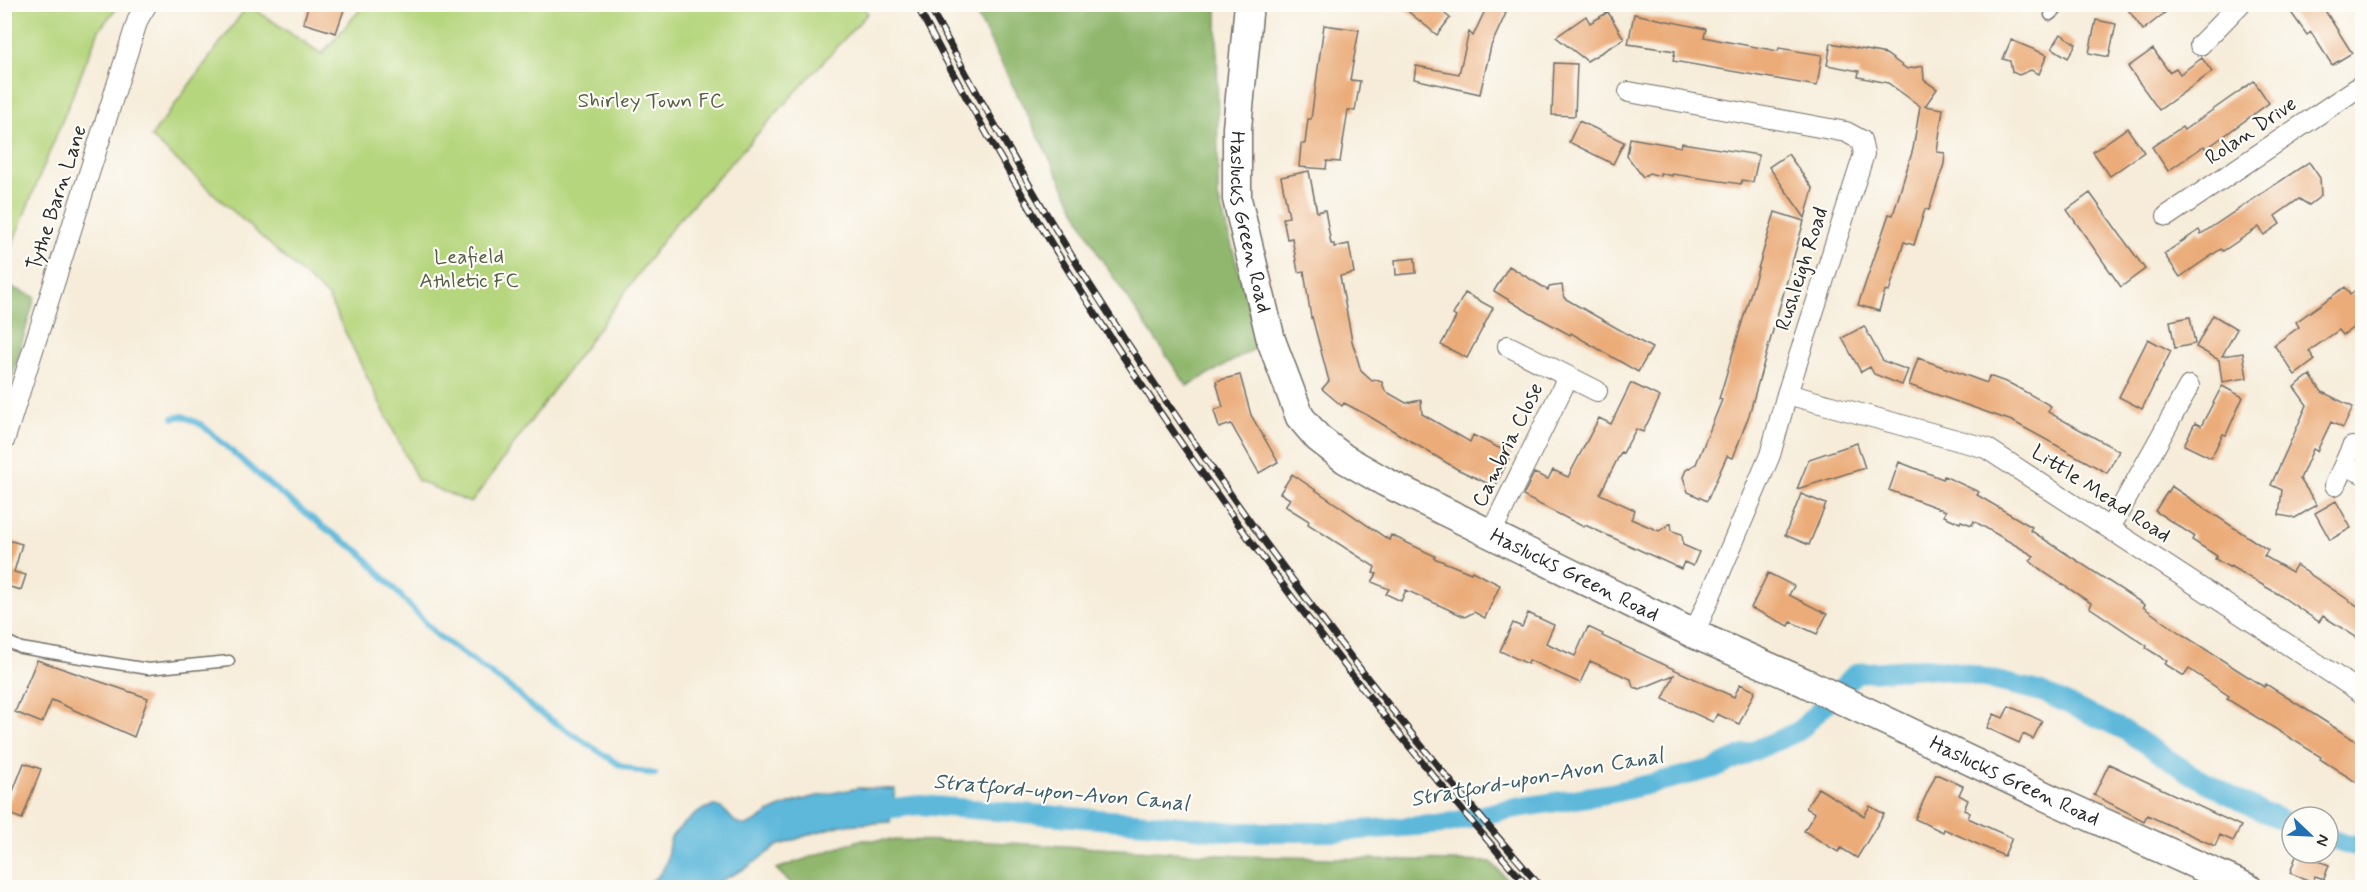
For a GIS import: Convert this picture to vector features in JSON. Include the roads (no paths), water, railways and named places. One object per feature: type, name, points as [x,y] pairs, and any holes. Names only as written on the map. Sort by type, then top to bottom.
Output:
[{"type":"street","name":"Tythe Barn Lane","points":[[4,441],[138,19],[147,4]]},
{"type":"street","name":"Haslucks Green Road","points":[[1248,4],[1237,128],[1238,199],[1271,340],[1299,417],[1318,438],[1345,459],[1385,482],[1694,634],[1806,683],[2051,799],[2248,888]]},
{"type":"street","points":[[2200,45],[2240,4]]},
{"type":"street","name":"Rolan Drive","points":[[2167,216],[2362,86]]},
{"type":"street","name":"Rushleigh Road","points":[[1629,92],[1846,132],[1861,140],[1864,154],[1787,394],[1770,455],[1694,634]]},
{"type":"street","points":[[1508,346],[1598,391]]},
{"type":"street","name":"Cambria Close","points":[[1491,533],[1568,377]]},
{"type":"street","points":[[2110,528],[2188,386]]},
{"type":"street","name":"Little Mead Road","points":[[1787,394],[1986,448],[2362,693]]},
{"type":"street","points":[[2336,485],[2353,461]]},
{"type":"lane","points":[[2050,15],[2063,4]]},
{"type":"lane","points":[[4,640],[21,648],[148,669],[229,661]]},
{"type":"water","points":[[858,788],[895,789],[890,822],[842,825],[777,846],[748,867],[708,887],[641,887],[656,878],[663,870],[670,840],[674,833],[704,809],[713,806],[720,807],[733,820],[746,825],[791,803]]},
{"type":"waterway","points":[[173,418],[183,416],[202,425],[270,485],[326,529],[360,552],[437,635],[512,689],[533,708],[618,764],[637,771],[655,774]]},
{"type":"waterway","name":"Stratford-upon-Avon Canal","points":[[867,811],[920,805],[1234,832],[1333,832],[1444,824],[1504,810],[1612,793],[1712,769],[1799,731],[1856,673],[1924,668],[1959,672],[2042,692],[2124,730],[2191,774],[2249,806],[2280,819]]},
{"type":"waterway","name":"Stratford-upon-Avon Canal","points":[[2340,842],[2362,847]]},
{"type":"railway","points":[[916,4],[980,122],[1048,239],[1120,353],[1196,464],[1275,574],[1357,681],[1441,786],[1529,888]]},
{"type":"railway","points":[[928,4],[1004,142],[1064,243],[1190,436],[1301,592],[1359,667],[1479,816],[1542,888]]},
{"type":"park label","name":"Shirley Town FC","points":[[651,101]]},
{"type":"park label","name":"Leafield Athletic FC","points":[[469,269]]}]
